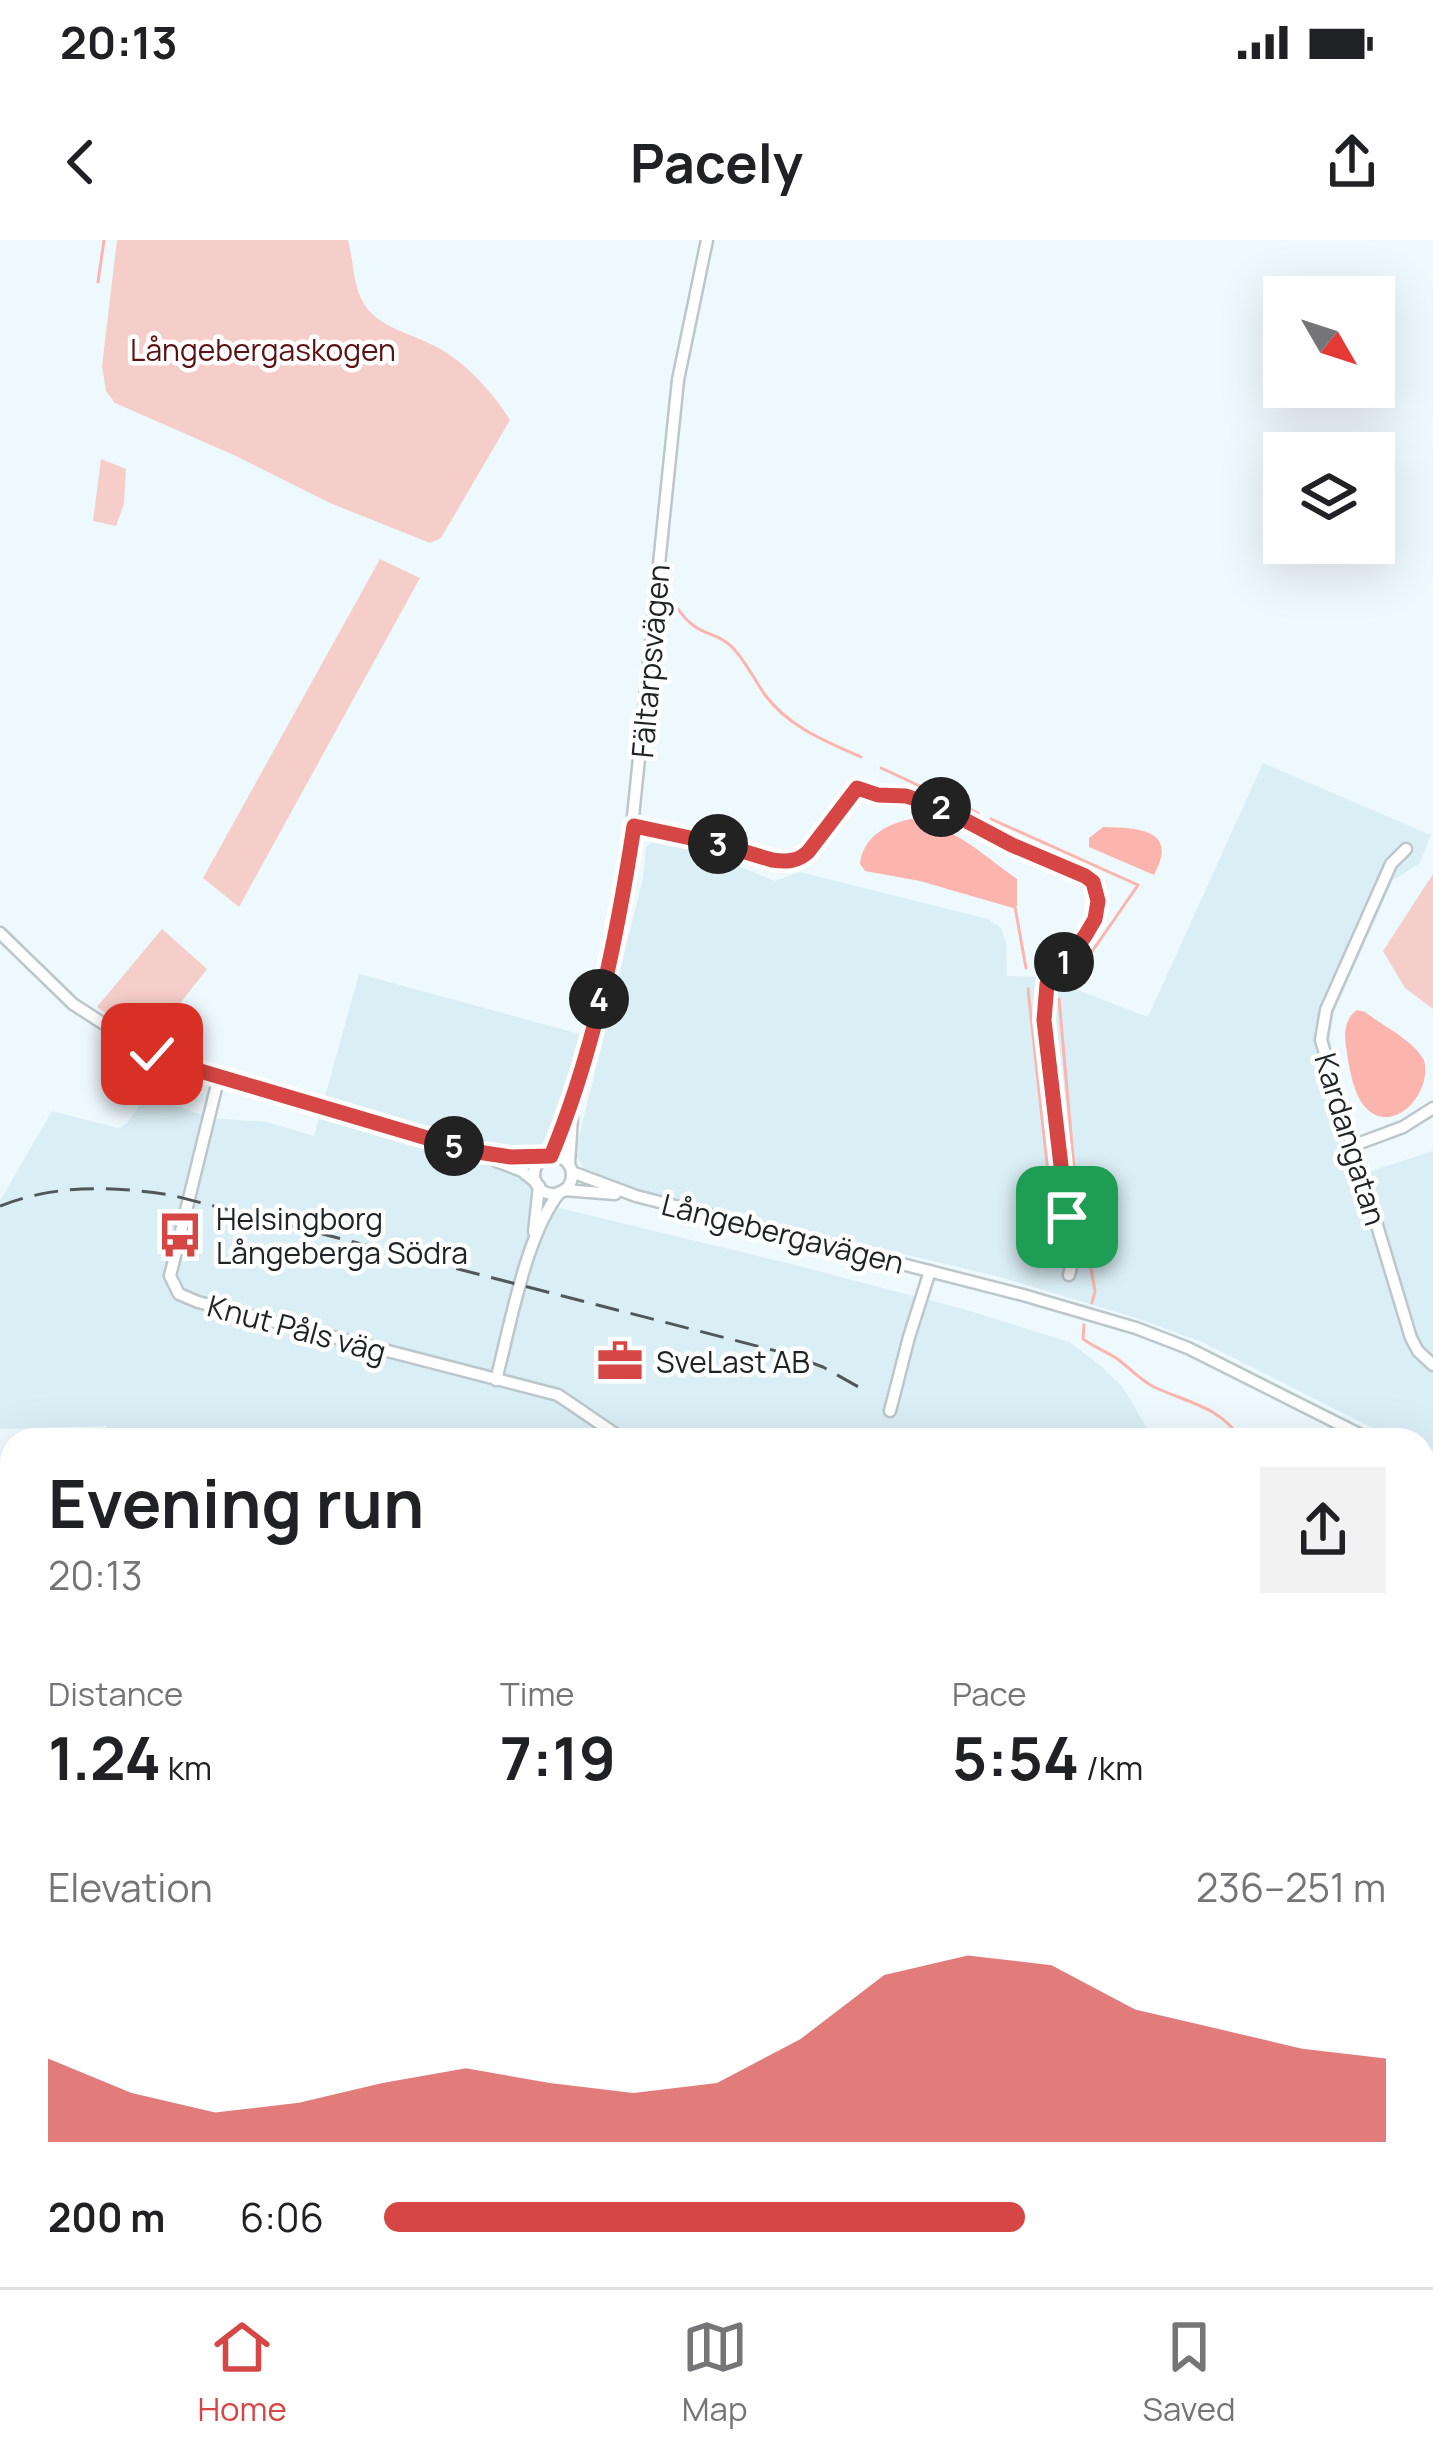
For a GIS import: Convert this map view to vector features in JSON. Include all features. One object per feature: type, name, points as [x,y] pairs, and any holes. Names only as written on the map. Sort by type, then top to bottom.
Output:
[{"type":"street","name":"Fältarpsvägen","points":[[570,1168],[569,1136],[578,1079],[616,930],[634,826],[678,380],[707,240]]},
{"type":"street","points":[[634,826],[772,860],[794,860],[812,848],[857,788],[942,808],[1093,882],[1098,901],[1095,919],[1044,993],[1067,1217],[1073,1235],[1069,1275]]},
{"type":"street","name":"Kardangatan","points":[[1406,849],[1391,864],[1326,1010],[1321,1040],[1412,1338],[1433,1366]]},
{"type":"street","points":[[0,934],[47,982],[97,1022],[152,1054],[471,1151],[522,1171],[546,1192],[562,1191]]},
{"type":"street","name":"Knut Påls väg","points":[[219,1076],[171,1274],[177,1292],[192,1301],[564,1398],[607,1428]]},
{"type":"street","name":"Fältarpsvägen","points":[[548,1157],[578,1079]]},
{"type":"street","points":[[1352,1146],[1403,1127],[1433,1108]]},
{"type":"street","points":[[471,1151],[559,1157],[570,1168],[570,1184],[551,1204],[533,1247],[496,1380]]},
{"type":"street","points":[[533,1247],[536,1168],[548,1157]]},
{"type":"street","name":"Långebergavägen","points":[[570,1168],[636,1196],[1156,1335],[1347,1428]]},
{"type":"street","name":"Långebergavägen","points":[[562,1191],[636,1196]]},
{"type":"street","name":"Långebergavägen","points":[[890,1411],[930,1271]]},
{"type":"shaded area","points":[[1263,763],[1431,835],[1420,863],[1393,880],[1334,1012],[1330,1036],[1368,1172],[1433,1151],[1433,1428],[1372,1428],[1202,1342],[1136,1318],[1000,1277],[618,1186],[585,1172],[577,1156],[643,878],[646,847],[657,837],[775,881],[800,872],[988,919],[1001,928],[1006,942],[1007,976],[1043,977],[1148,1017]]},
{"type":"shaded area","points":[[911,819],[956,835],[1017,879],[1017,906],[865,871],[860,864],[871,839]]},
{"type":"shaded area","points":[[1103,827],[1140,830],[1158,839],[1161,859],[1154,875],[1089,847],[1089,838]]},
{"type":"shaded area","points":[[359,974],[583,1035],[549,1145],[528,1166],[533,1195],[543,1204],[963,1309],[1069,1342],[1122,1386],[1147,1428],[0,1428],[0,1201],[52,1111],[118,1128],[147,1095],[210,1118],[267,1122],[314,1136]]},
{"type":"shaded area","points":[[1357,1010],[1405,1040],[1424,1060],[1422,1086],[1398,1114],[1376,1115],[1355,1089],[1345,1035]]},
{"type":"green space","name":"Långebergaskogen","points":[[117,240],[348,240],[357,289],[370,312],[458,361],[487,388],[510,420],[441,538],[430,543],[330,503],[115,403],[106,391],[102,366]]},
{"type":"green space","points":[[101,459],[126,469],[124,504],[116,526],[93,521]]},
{"type":"green space","points":[[380,559],[420,578],[239,907],[203,878]]},
{"type":"green space","points":[[1433,874],[1433,1009],[1405,988],[1383,951]]},
{"type":"green space","points":[[162,929],[207,969],[150,1042],[97,1007]]},
{"type":"waterway","points":[[98,282],[104,240]]},
{"type":"waterway","points":[[678,609],[693,625],[732,647],[785,716],[861,757]]},
{"type":"waterway","points":[[881,768],[978,813]]},
{"type":"waterway","points":[[991,819],[1138,885],[1069,985]]},
{"type":"waterway","points":[[1015,907],[1026,968]]},
{"type":"waterway","points":[[1028,989],[1051,1200]]},
{"type":"waterway","points":[[1059,999],[1075,1179],[1095,1291],[1092,1303]]},
{"type":"waterway","points":[[1084,1325],[1083,1339],[1149,1384],[1214,1413],[1232,1428]]},
{"type":"railway","points":[[0,1206],[84,1189],[171,1195],[788,1354],[864,1390]]},
{"type":"place","name":"Helsingborg Långeberga Södra","points":[[180,1235]]},
{"type":"place","name":"SveLast AB","points":[[620,1361]]},
{"type":"route","points":[[152,1054],[471,1151],[551,1156],[578,1079],[606,972],[634,826],[787,861],[808,852],[857,788],[906,796],[942,808],[1085,876],[1097,891],[1098,912],[1092,926],[1044,993],[1067,1217]]}]
